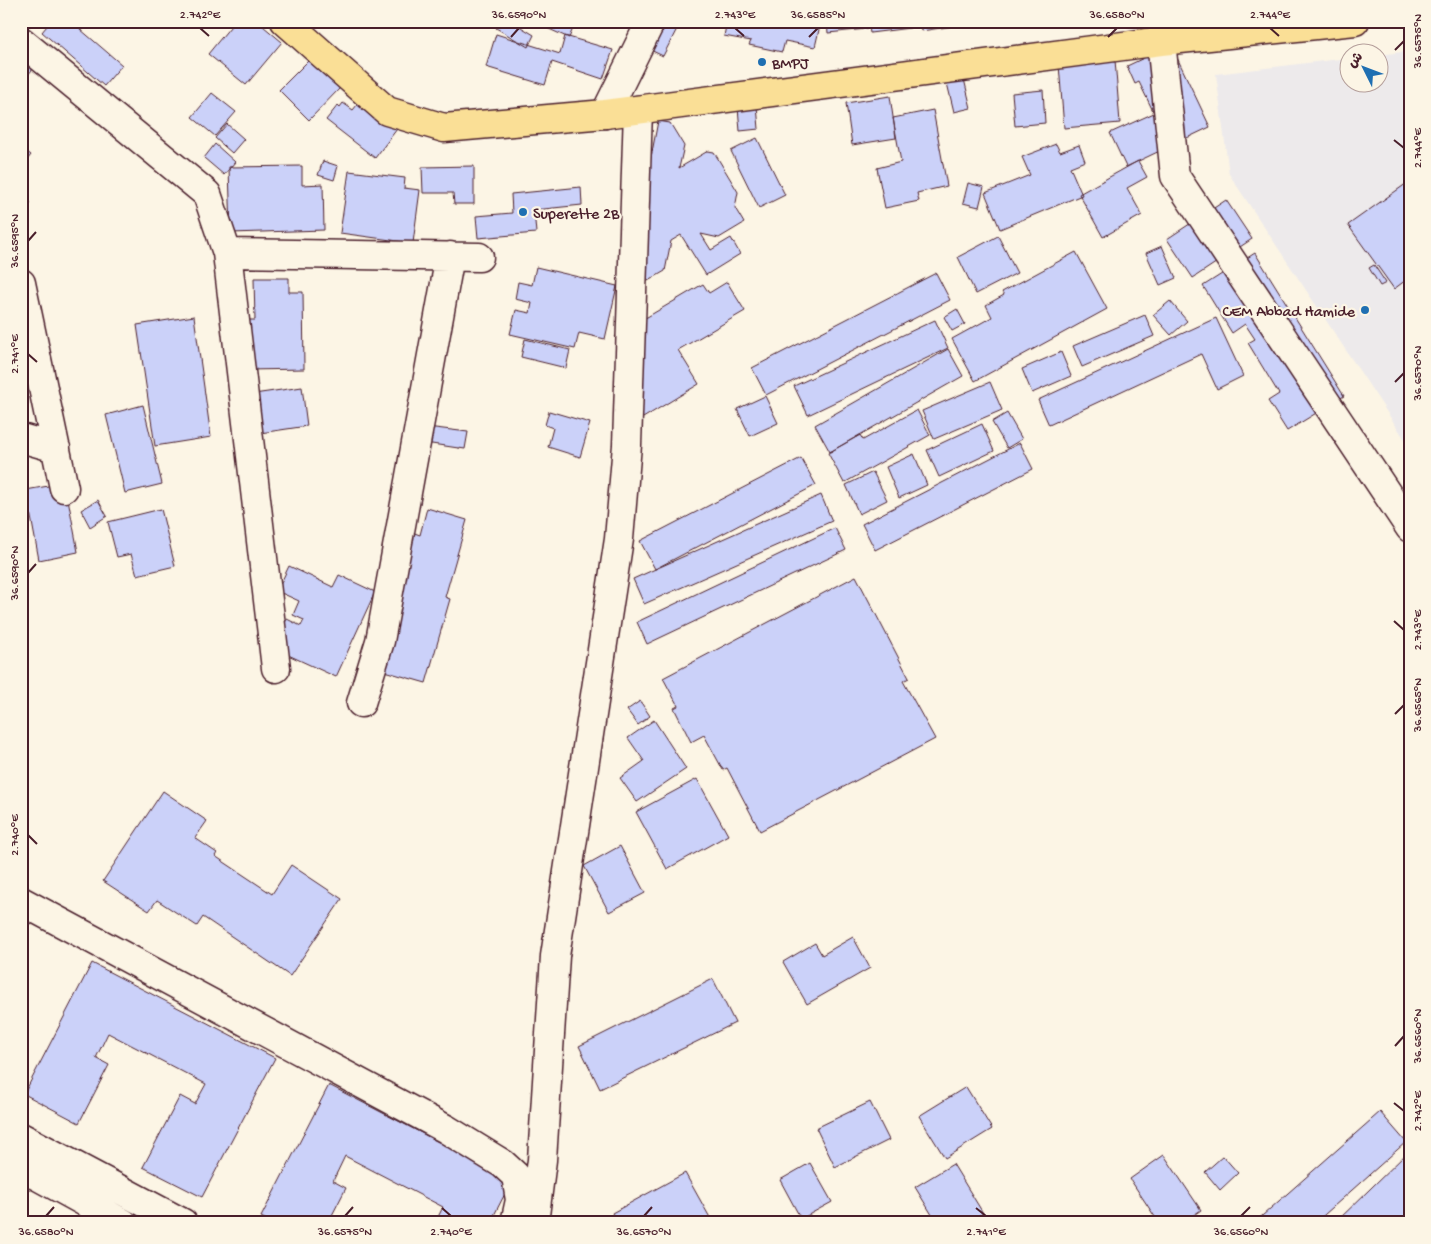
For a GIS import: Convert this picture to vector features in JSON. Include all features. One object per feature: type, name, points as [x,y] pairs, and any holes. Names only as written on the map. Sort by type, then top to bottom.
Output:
[{"type":"main road","points":[[285,21],[387,111],[444,128],[605,114],[1161,41],[1346,22]]},
{"type":"street","points":[[605,114],[651,21]]},
{"type":"street","points":[[21,41],[207,194],[227,253],[276,668]]},
{"type":"street","points":[[1161,41],[1175,176],[1410,528]]},
{"type":"street","points":[[534,1223],[542,1160],[555,956],[619,539],[627,445],[638,110]]},
{"type":"street","points":[[227,253],[479,257]]},
{"type":"street","points":[[361,703],[380,641],[450,256]]},
{"type":"street","points":[[21,283],[64,488]]},
{"type":"street","points":[[21,438],[56,448]]},
{"type":"street","points":[[21,901],[446,1129],[495,1159],[516,1176],[520,1200],[515,1223]]},
{"type":"street","points":[[21,1137],[183,1223]]},
{"type":"street","points":[[21,1167],[123,1223]]},
{"type":"shaded area","name":"CEM Abbad Hamide","points":[[1410,51],[1410,447],[1229,174],[1216,74],[1338,59],[1338,92],[1388,92],[1388,54]]},
{"type":"building","points":[[51,21],[75,21],[73,23],[122,65],[104,86],[42,32]]},
{"type":"building","points":[[235,21],[257,21],[282,42],[246,85],[208,54]]},
{"type":"building","points":[[384,21],[400,21],[393,29]]},
{"type":"building","points":[[500,21],[518,21],[516,24],[534,35],[528,47],[496,28]]},
{"type":"building","points":[[539,21],[576,21],[569,38],[538,24]]},
{"type":"building","points":[[651,21],[681,21],[663,56],[640,45]]},
{"type":"building","points":[[727,21],[821,21],[815,47],[785,41],[782,52],[749,45],[751,41],[724,36]]},
{"type":"building","points":[[827,21],[866,21],[867,29],[828,33]]},
{"type":"building","points":[[868,21],[909,21],[910,28],[870,33]]},
{"type":"building","points":[[919,21],[987,21],[921,31]]},
{"type":"building","points":[[496,34],[560,54],[565,36],[613,50],[603,79],[552,62],[545,85],[486,67]]},
{"type":"building","points":[[1171,45],[1210,127],[1126,167],[1110,133],[1154,113],[1139,82],[1135,84],[1127,66]]},
{"type":"building","points":[[21,54],[35,67],[21,82]]},
{"type":"building","points":[[311,58],[341,87],[309,120],[279,90]]},
{"type":"building","points":[[1115,60],[1120,123],[1064,128],[1059,65]]},
{"type":"building","points":[[964,79],[971,108],[954,112],[947,83]]},
{"type":"building","points":[[373,85],[400,125],[375,158],[326,120],[338,105],[340,107],[343,103],[353,110]]},
{"type":"building","points":[[1043,90],[1045,123],[1015,126],[1012,93]]},
{"type":"building","points":[[212,93],[236,112],[215,136],[192,117]]},
{"type":"building","points":[[890,96],[896,138],[852,145],[846,103]]},
{"type":"building","points":[[757,106],[759,129],[740,131],[738,107]]},
{"type":"building","points":[[933,110],[947,186],[917,193],[919,201],[885,208],[877,168],[901,162],[893,118]]},
{"type":"building","points":[[658,121],[670,123],[684,146],[679,168],[708,151],[714,152],[738,192],[735,208],[744,223],[719,238],[701,234],[711,250],[731,238],[740,254],[706,275],[681,235],[671,241],[665,271],[641,285],[627,282]]},
{"type":"building","points":[[227,124],[244,139],[232,153],[215,138]]},
{"type":"building","points":[[757,138],[785,195],[759,208],[731,151]]},
{"type":"building","points":[[215,144],[235,162],[224,175],[204,158]]},
{"type":"building","points":[[1056,144],[1060,152],[1079,145],[1085,161],[1070,167],[1082,195],[1000,229],[985,193],[1030,175],[1022,157]]},
{"type":"building","points":[[21,147],[31,155],[23,165],[21,163]]},
{"type":"building","points":[[323,161],[338,166],[334,180],[318,175]]},
{"type":"building","points":[[1138,161],[1147,177],[1127,188],[1142,215],[1103,237],[1079,194]]},
{"type":"building","points":[[302,166],[302,185],[323,184],[324,230],[231,233],[229,167]]},
{"type":"building","points":[[474,166],[474,204],[454,204],[453,193],[423,193],[422,167]]},
{"type":"building","points":[[349,171],[405,178],[404,188],[420,190],[413,243],[340,233]]},
{"type":"building","points":[[1410,181],[1410,277],[1394,289],[1348,225]]},
{"type":"building","points":[[968,183],[984,187],[979,207],[963,203]]},
{"type":"building","name":"Superette 2B","points":[[581,187],[582,205],[534,210],[536,233],[478,238],[476,216],[512,213],[511,194]]},
{"type":"building","points":[[21,194],[31,203],[21,214]]},
{"type":"building","points":[[1226,200],[1252,239],[1193,278],[1167,239]]},
{"type":"building","points":[[998,236],[1017,273],[976,294],[958,257]]},
{"type":"building","points":[[1162,246],[1176,278],[1160,285],[1146,253]]},
{"type":"building","points":[[1076,252],[1107,309],[975,381],[952,339],[992,317],[986,305],[1004,295],[1002,292]]},
{"type":"building","points":[[1255,253],[1344,396],[1287,431],[1268,401],[1279,394],[1248,343],[1255,339],[1245,324],[1232,333],[1203,286]]},
{"type":"building","points":[[1374,265],[1386,283],[1380,286],[1369,268]]},
{"type":"building","points":[[536,267],[617,286],[605,339],[579,333],[575,349],[510,334],[516,310],[530,313],[532,303],[515,299],[518,282],[532,285]]},
{"type":"building","points":[[936,273],[950,300],[766,395],[752,368]]},
{"type":"building","points":[[254,278],[289,278],[289,292],[303,292],[304,369],[247,370],[247,320],[255,320]]},
{"type":"building","points":[[727,282],[745,311],[678,350],[699,384],[638,421],[641,379],[615,336],[703,284],[709,293]]},
{"type":"building","points":[[1170,301],[1187,321],[1171,335],[1153,315]]},
{"type":"building","points":[[957,309],[965,324],[952,331],[944,317]]},
{"type":"building","points":[[1145,315],[1154,336],[1082,367],[1073,346]]},
{"type":"building","points":[[194,316],[211,437],[155,446],[137,325]]},
{"type":"building","points":[[1216,318],[1243,376],[1217,389],[1201,354],[1049,425],[1038,400]]},
{"type":"building","points":[[935,320],[948,348],[808,415],[794,386]]},
{"type":"building","points":[[525,339],[570,350],[566,368],[521,357]]},
{"type":"building","points":[[948,349],[963,376],[830,452],[815,425]]},
{"type":"building","points":[[1061,352],[1071,376],[1032,393],[1022,369]]},
{"type":"building","points":[[990,382],[1002,410],[934,439],[922,411]]},
{"type":"building","points":[[302,387],[307,426],[260,433],[254,394]]},
{"type":"building","points":[[765,396],[778,423],[750,436],[737,409]]},
{"type":"building","points":[[143,405],[162,484],[125,493],[106,415]]},
{"type":"building","points":[[917,410],[930,435],[844,483],[828,453],[860,435],[863,440]]},
{"type":"building","points":[[549,411],[590,423],[580,457],[548,447],[553,428],[545,425]]},
{"type":"building","points":[[1007,413],[1022,439],[1007,448],[992,422]]},
{"type":"building","points":[[982,424],[994,451],[939,477],[927,450]]},
{"type":"building","points":[[427,427],[468,432],[465,449],[425,443]]},
{"type":"building","points":[[1020,443],[1033,469],[875,550],[862,524]]},
{"type":"building","points":[[914,454],[927,485],[899,498],[886,467]]},
{"type":"building","points":[[801,458],[816,485],[655,569],[640,541]]},
{"type":"building","points":[[873,472],[887,500],[859,514],[846,485]]},
{"type":"building","points":[[65,483],[78,552],[39,560],[26,490]]},
{"type":"building","points":[[821,495],[832,521],[644,604],[633,579]]},
{"type":"building","points":[[98,500],[107,516],[90,527],[81,510]]},
{"type":"building","points":[[427,508],[467,520],[445,597],[450,599],[426,683],[370,667],[409,531],[420,535]]},
{"type":"building","points":[[161,509],[175,566],[137,575],[131,554],[117,557],[108,522]]},
{"type":"building","points":[[835,528],[846,550],[647,644],[637,622]]},
{"type":"building","points":[[289,566],[333,587],[339,575],[375,592],[336,677],[273,648],[287,619],[301,626],[304,620],[293,615],[299,601],[277,591]]},
{"type":"building","points":[[856,576],[909,678],[903,681],[935,739],[760,831],[727,768],[723,770],[704,735],[691,742],[674,708],[678,706],[663,678]]},
{"type":"building","points":[[640,701],[650,716],[638,725],[627,710]]},
{"type":"building","points":[[654,720],[686,769],[637,802],[620,778],[644,761],[628,738]]},
{"type":"building","points":[[697,779],[728,835],[667,869],[636,812]]},
{"type":"building","points":[[163,791],[207,821],[195,838],[217,853],[215,856],[272,894],[291,865],[342,899],[290,976],[203,917],[197,926],[157,900],[149,911],[103,881]]},
{"type":"building","points":[[620,846],[645,893],[609,912],[584,866]]},
{"type":"building","points":[[21,921],[28,924],[21,938]]},
{"type":"building","points":[[853,937],[870,968],[807,1004],[783,962],[815,943],[822,955]]},
{"type":"building","points":[[92,963],[275,1058],[202,1197],[143,1167],[180,1096],[195,1104],[206,1084],[108,1033],[96,1058],[109,1065],[79,1123],[24,1094]]},
{"type":"building","points":[[713,979],[735,1023],[600,1089],[579,1046]]},
{"type":"building","points":[[329,1085],[512,1180],[490,1223],[435,1223],[443,1207],[345,1156],[333,1181],[346,1188],[328,1223],[273,1223],[261,1217]]},
{"type":"building","points":[[966,1087],[992,1129],[945,1158],[919,1116]]},
{"type":"building","points":[[870,1102],[889,1140],[835,1167],[816,1128]]},
{"type":"building","points":[[1380,1112],[1406,1142],[1315,1223],[1254,1223]]},
{"type":"building","points":[[1407,1153],[1410,1157],[1410,1223],[1335,1223]]},
{"type":"building","points":[[1164,1155],[1201,1210],[1182,1223],[1159,1223],[1130,1179]]},
{"type":"building","points":[[1223,1156],[1238,1173],[1220,1190],[1205,1172]]},
{"type":"building","points":[[810,1163],[832,1202],[801,1219],[780,1180]]},
{"type":"building","points":[[953,1164],[983,1213],[967,1223],[937,1223],[915,1187]]},
{"type":"building","points":[[685,1173],[713,1223],[617,1223],[612,1213]]},
{"type":"place","name":"BMPJ","points":[[762,62]]},
{"type":"place","name":"Superette 2B","points":[[523,212]]},
{"type":"place","name":"CEM Abbad Hamide","points":[[1365,310]]}]
